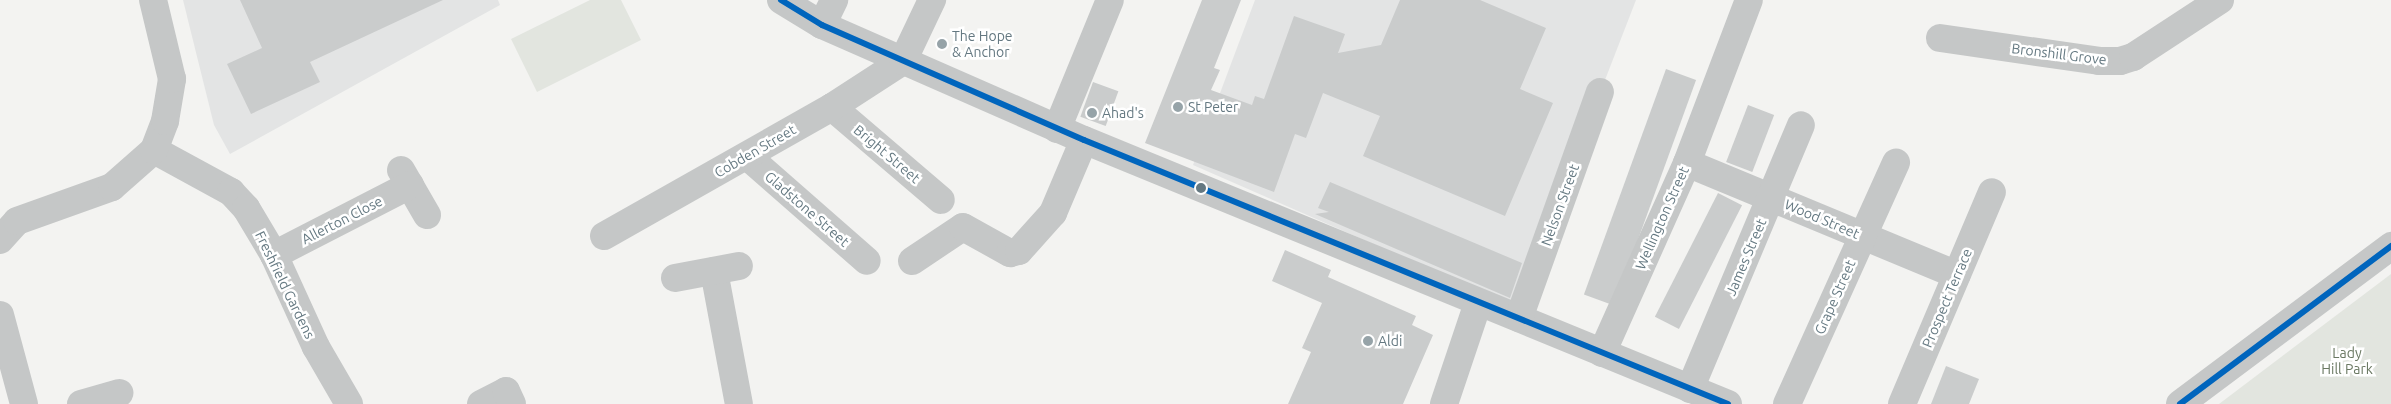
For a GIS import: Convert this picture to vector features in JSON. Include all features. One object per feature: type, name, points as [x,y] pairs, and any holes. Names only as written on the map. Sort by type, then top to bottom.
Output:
[{"type":"street","points":[[2,233],[17,221],[112,187],[154,150],[165,121],[172,80],[153,0]]},
{"type":"street","points":[[781,0],[822,25],[1084,140],[1728,404]]},
{"type":"street","points":[[822,25],[834,0]]},
{"type":"street","points":[[903,61],[932,0]]},
{"type":"street","points":[[1057,128],[1110,0]]},
{"type":"street","name":"Wellington Street","points":[[1602,353],[1687,163],[1749,0]]},
{"type":"street","name":"Bronshill Grove","points":[[1940,38],[2099,61],[2120,60],[2133,57],[2220,0]]},
{"type":"street","name":"Cobden Street","points":[[604,236],[832,107],[903,61]]},
{"type":"street","name":"Nelson Street","points":[[1519,318],[1600,92]]},
{"type":"street","name":"Bright Street","points":[[832,107],[941,200]]},
{"type":"street","name":"James Street","points":[[1690,389],[1801,125]]},
{"type":"street","points":[[912,260],[963,227],[1010,253],[1019,251],[1053,213],[1084,140]]},
{"type":"street","name":"Freshfield Gardens","points":[[154,150],[231,192],[274,255],[316,347],[349,404]]},
{"type":"street","name":"Gladstone Street","points":[[747,156],[867,261]]},
{"type":"street","name":"Wood Street","points":[[1687,163],[1957,275]]},
{"type":"street","name":"Grape Street","points":[[1787,404],[1896,163]]},
{"type":"street","name":"Allerton Close","points":[[274,255],[405,177],[427,215]]},
{"type":"street","name":"Prospect Terrace","points":[[1902,404],[1992,192]]},
{"type":"street","points":[[2180,404],[2391,246]]},
{"type":"street","points":[[675,278],[727,269],[739,404]]},
{"type":"street","points":[[1444,404],[1478,303]]},
{"type":"street","points":[[0,315],[24,404]]},
{"type":"street","points":[[481,404],[506,391],[512,404]]},
{"type":"street","points":[[81,404],[119,394]]},
{"type":"shaded area","points":[[183,0],[498,0],[500,5],[230,154],[214,125]]},
{"type":"shaded area","points":[[1255,0],[1636,0],[1517,307],[1193,165]]},
{"type":"green space","points":[[590,0],[621,0],[641,40],[537,92],[511,39]]},
{"type":"green space","name":"Lady Hill Park","points":[[2391,274],[2391,404],[2219,404]]},
{"type":"building","points":[[240,0],[443,0],[310,62],[320,82],[251,114],[227,64],[262,48]]},
{"type":"building","points":[[1202,0],[1241,0],[1214,68],[1220,70],[1211,90],[1252,105],[1255,96],[1264,99],[1294,16],[1345,34],[1338,53],[1381,45],[1400,0],[1480,0],[1546,28],[1520,89],[1553,103],[1505,216],[1363,156],[1380,116],[1323,93],[1306,138],[1295,134],[1274,192],[1145,143]]},
{"type":"building","points":[[1666,69],[1696,80],[1614,305],[1584,295]]},
{"type":"building","points":[[1093,82],[1118,91],[1106,126],[1080,117]]},
{"type":"building","points":[[1748,105],[1774,115],[1752,172],[1726,162]]},
{"type":"building","points":[[1330,182],[1522,263],[1510,298],[1315,214],[1329,212],[1318,208]]},
{"type":"building","points":[[1718,193],[1742,205],[1679,329],[1655,317]]},
{"type":"building","name":"Aldi","points":[[1285,250],[1331,270],[1328,277],[1416,316],[1412,325],[1433,335],[1403,404],[1288,404],[1311,352],[1302,348],[1322,303],[1272,281]]},
{"type":"building","points":[[1946,366],[1979,379],[1969,404],[1931,404]]},
{"type":"transit line","points":[[781,0],[822,25],[1084,140],[1728,404]]},
{"type":"transit line","points":[[2180,404],[2391,246]]},
{"type":"place","name":"The Hope & Anchor","points":[[942,44]]},
{"type":"place","name":"St Peter","points":[[1178,107]]},
{"type":"place","name":"Ahad's","points":[[1092,113]]},
{"type":"place","name":"Aldi","points":[[1368,341]]}]
